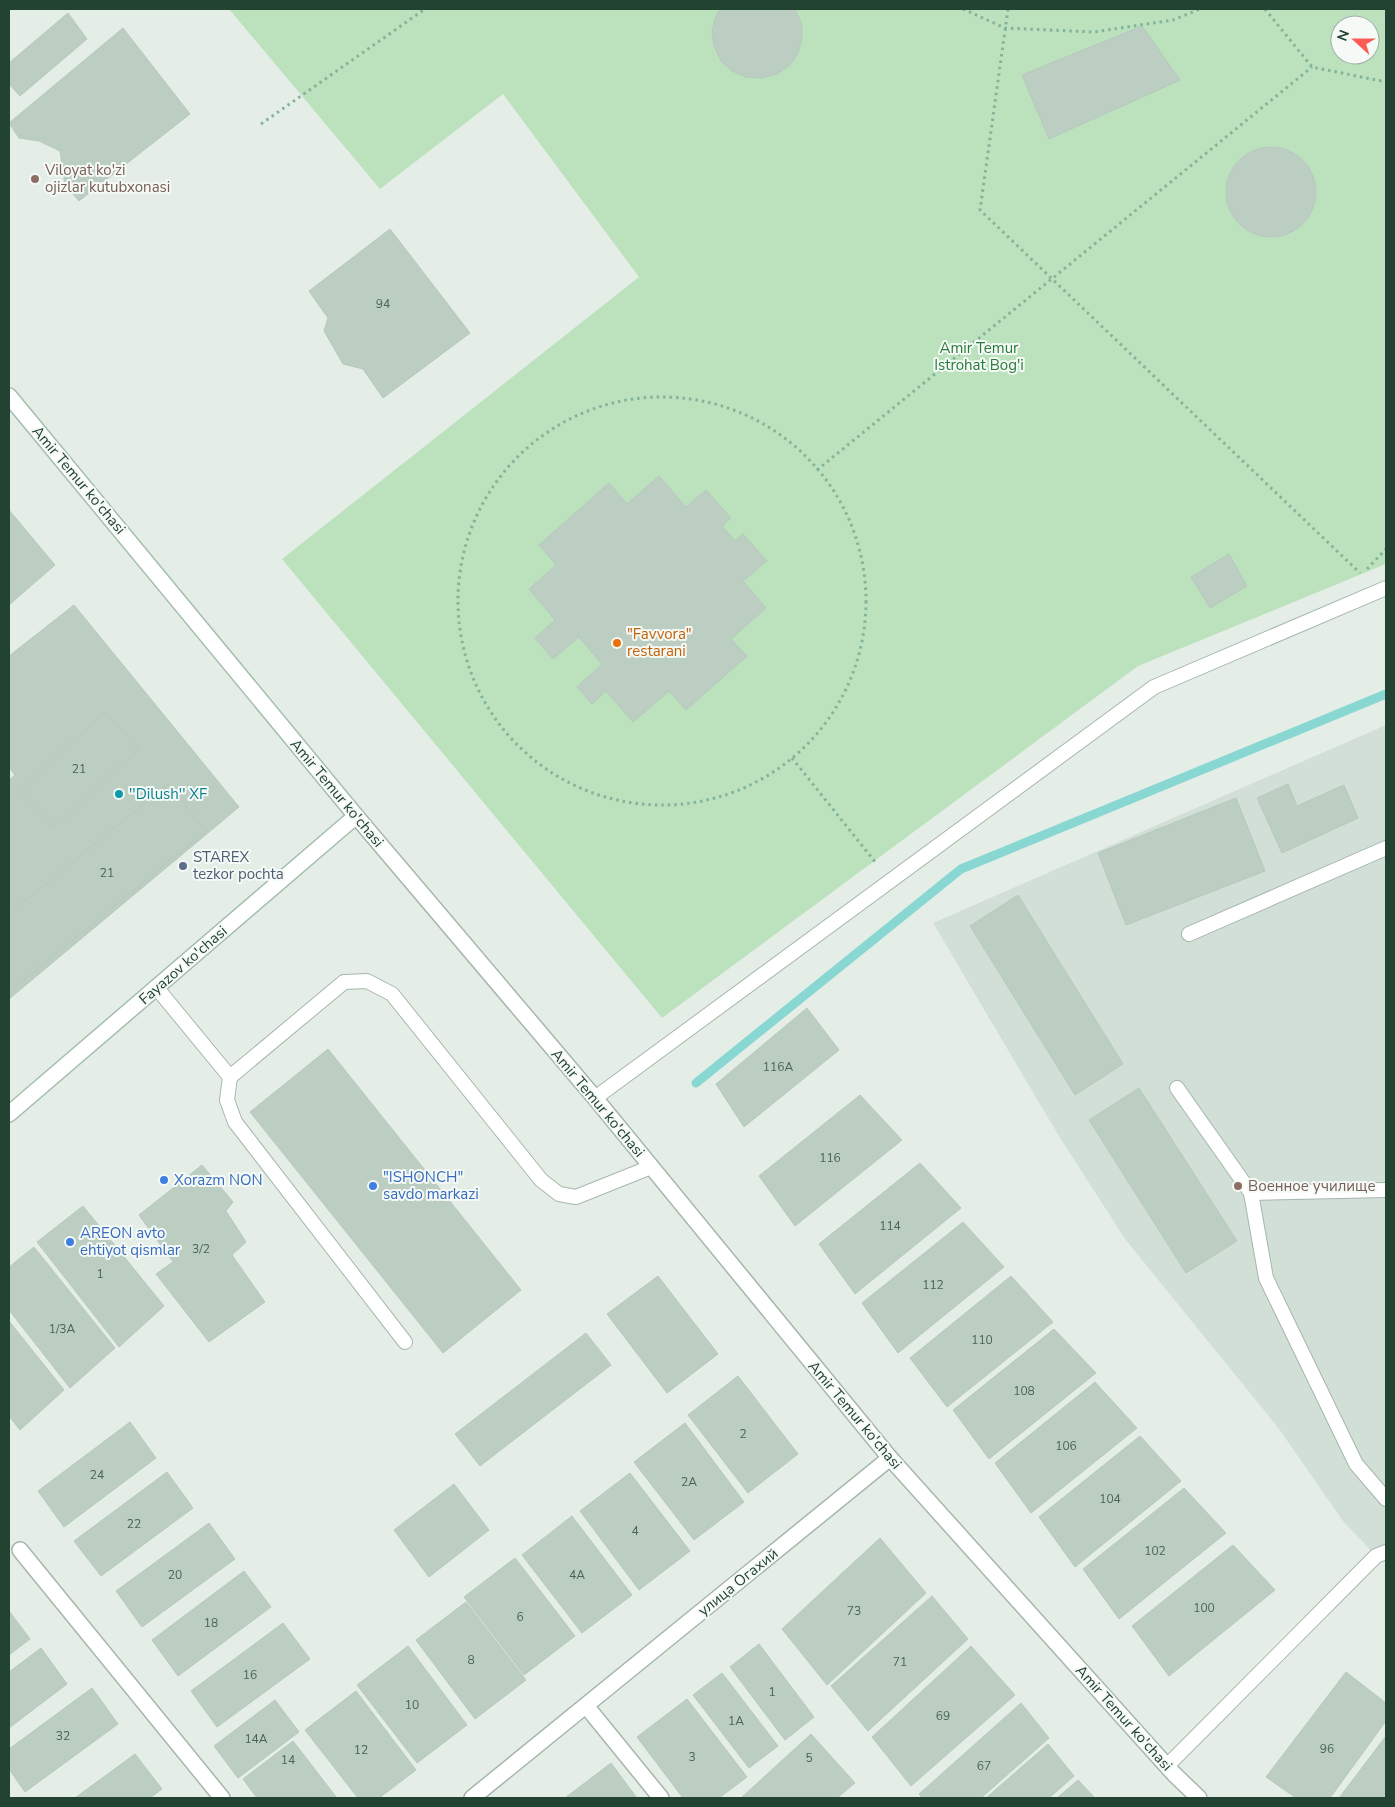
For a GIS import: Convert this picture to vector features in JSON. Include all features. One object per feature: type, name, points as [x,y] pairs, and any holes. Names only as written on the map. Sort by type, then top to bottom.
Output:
[{"type":"street","name":"Amir Temur ko'chasi","points":[[9,396],[356,816],[595,1098],[890,1458],[1167,1766],[1199,1798]]},
{"type":"street","name":"Fayazov ko'chasi","points":[[9,1114],[356,816]]},
{"type":"street","name":"улица Огахий","points":[[472,1798],[587,1707],[890,1458]]},
{"type":"street","points":[[20,1550],[222,1798]]},
{"type":"street","points":[[587,1707],[661,1798]]},
{"type":"lane","points":[[595,1098],[1154,687],[1386,588]]},
{"type":"lane","points":[[1190,934],[1386,848]]},
{"type":"lane","points":[[405,1342],[235,1122],[227,1100],[230,1077],[344,982],[367,981],[392,994],[541,1180],[559,1194],[576,1197],[651,1167]]},
{"type":"lane","points":[[156,987],[230,1077]]},
{"type":"lane","points":[[1177,1088],[1251,1193],[1266,1278],[1356,1464],[1386,1499]]},
{"type":"lane","points":[[1251,1193],[1386,1190]]},
{"type":"lane","points":[[1167,1766],[1376,1556],[1386,1552]]},
{"type":"path","points":[[261,124],[426,9]]},
{"type":"path","points":[[963,9],[1005,28],[1094,32],[1174,20],[1200,9]]},
{"type":"path","points":[[1008,9],[980,210],[1362,575],[1386,549]]},
{"type":"path","points":[[1265,9],[1312,67],[1386,82]]},
{"type":"path","points":[[817,470],[1053,280],[1312,67]]},
{"type":"path","points":[[654,395],[724,404],[786,436],[834,488],[862,553],[866,624],[846,691],[805,749],[792,758],[752,786],[690,805],[624,804],[563,782],[512,742],[476,688],[458,625],[461,560],[484,499],[525,448],[585,410],[654,395]]},
{"type":"path","points":[[792,758],[891,880]]},
{"type":"shaded area","name":"Военное училище","points":[[1386,725],[1386,1561],[1376,1556],[1343,1521],[1279,1429],[1125,1239],[1057,1133],[933,923]]},
{"type":"green space","name":"Amir Temur Istrohat Bog'i","points":[[229,9],[1386,9],[1386,564],[1138,666],[662,1018],[282,559],[639,277],[503,94],[380,189]]},
{"type":"building","points":[[720,9],[795,9],[802,25],[802,39],[798,53],[790,65],[777,74],[762,78],[746,77],[732,71],[721,61],[714,46],[712,31]]},
{"type":"building","points":[[68,13],[87,39],[20,96],[9,84],[9,63]]},
{"type":"building","points":[[1142,26],[1180,80],[1049,139],[1022,75]]},
{"type":"building","points":[[123,28],[190,114],[79,201],[65,185],[60,151],[39,141],[19,138],[9,123]]},
{"type":"building","points":[[1271,147],[1288,150],[1303,160],[1313,175],[1316,192],[1313,209],[1303,224],[1288,234],[1271,237],[1254,234],[1239,224],[1229,209],[1226,192],[1229,175],[1239,160],[1254,150]]},
{"type":"building","points":[[390,229],[470,333],[383,398],[363,369],[343,364],[324,331],[328,318],[309,291]]},
{"type":"building","points":[[659,476],[686,507],[706,490],[731,518],[722,526],[735,541],[743,534],[767,561],[743,581],[766,608],[731,639],[747,656],[686,710],[669,691],[633,722],[606,691],[592,704],[577,687],[602,664],[579,637],[553,659],[535,638],[555,620],[529,589],[556,565],[539,545],[609,483],[627,504]]},
{"type":"building","points":[[9,510],[55,565],[9,605]]},
{"type":"building","points":[[1229,554],[1247,586],[1210,608],[1191,577]]},
{"type":"building","name":"''Dilush'' XF","points":[[74,605],[239,807],[9,999],[9,780],[15,775],[9,768],[9,656]]},
{"type":"building","points":[[105,712],[139,749],[54,827],[20,790]]},
{"type":"building","points":[[168,784],[206,831],[9,992],[9,914]]},
{"type":"building","points":[[1288,784],[1297,806],[1344,785],[1358,818],[1282,853],[1257,798]]},
{"type":"building","points":[[1236,798],[1265,871],[1126,925],[1098,853]]},
{"type":"building","points":[[1018,895],[1123,1064],[1075,1095],[970,926]]},
{"type":"building","points":[[807,1008],[839,1050],[744,1127],[716,1084]]},
{"type":"building","points":[[328,1049],[521,1290],[443,1353],[250,1112]]},
{"type":"building","points":[[1139,1088],[1237,1241],[1186,1273],[1089,1120]]},
{"type":"building","points":[[860,1095],[902,1140],[795,1226],[759,1176]]},
{"type":"building","points":[[920,1163],[961,1208],[855,1294],[819,1244]]},
{"type":"building","points":[[202,1165],[233,1202],[226,1211],[246,1242],[232,1255],[265,1302],[209,1342],[156,1274],[173,1262],[139,1215]]},
{"type":"building","points":[[83,1206],[164,1306],[119,1347],[37,1242]]},
{"type":"building","points":[[963,1222],[1004,1267],[898,1353],[862,1303]]},
{"type":"building","points":[[34,1247],[115,1348],[70,1388],[9,1310],[9,1267]]},
{"type":"building","points":[[658,1276],[718,1354],[667,1393],[607,1314]]},
{"type":"building","points":[[1011,1276],[1053,1322],[947,1407],[910,1358]]},
{"type":"building","points":[[9,1321],[64,1390],[20,1430],[9,1416]]},
{"type":"building","points":[[1054,1329],[1096,1373],[989,1459],[953,1410]]},
{"type":"building","points":[[586,1333],[611,1365],[480,1466],[455,1434]]},
{"type":"building","points":[[738,1376],[798,1454],[748,1493],[688,1415]]},
{"type":"building","points":[[1095,1382],[1137,1428],[1031,1513],[995,1463]]},
{"type":"building","points":[[130,1422],[156,1458],[64,1527],[38,1491]]},
{"type":"building","points":[[685,1423],[744,1502],[694,1540],[634,1462]]},
{"type":"building","points":[[1140,1436],[1181,1481],[1075,1567],[1039,1517]]},
{"type":"building","points":[[167,1472],[193,1508],[101,1576],[74,1541]]},
{"type":"building","points":[[630,1473],[690,1551],[639,1590],[580,1511]]},
{"type":"building","points":[[454,1484],[489,1530],[429,1577],[394,1530]]},
{"type":"building","points":[[1184,1488],[1226,1533],[1119,1619],[1083,1569]]},
{"type":"building","points":[[572,1516],[632,1595],[582,1633],[522,1555]]},
{"type":"building","points":[[209,1523],[235,1559],[142,1627],[116,1591]]},
{"type":"building","points":[[880,1538],[926,1593],[827,1685],[782,1629]]},
{"type":"building","points":[[1233,1545],[1275,1590],[1169,1676],[1132,1626]]},
{"type":"building","points":[[515,1558],[575,1636],[524,1675],[464,1597]]},
{"type":"building","points":[[244,1571],[271,1607],[178,1676],[152,1640]]},
{"type":"building","points":[[932,1596],[968,1639],[868,1731],[831,1686]]},
{"type":"building","points":[[466,1602],[526,1680],[475,1719],[416,1640]]},
{"type":"building","points":[[9,1611],[30,1639],[9,1655]]},
{"type":"building","points":[[283,1623],[310,1659],[217,1727],[191,1691]]},
{"type":"building","points":[[759,1644],[814,1717],[785,1740],[730,1667]]},
{"type":"building","points":[[408,1646],[467,1725],[417,1763],[357,1685]]},
{"type":"building","points":[[971,1646],[1015,1695],[911,1786],[872,1737]]},
{"type":"building","points":[[41,1648],[67,1684],[9,1728],[9,1672]]},
{"type":"building","points":[[1346,1672],[1386,1703],[1386,1721],[1330,1798],[1296,1798],[1266,1777]]},
{"type":"building","points":[[722,1673],[778,1746],[749,1768],[693,1695]]},
{"type":"building","points":[[92,1688],[118,1724],[25,1792],[9,1769],[9,1749]]},
{"type":"building","points":[[356,1691],[416,1770],[379,1798],[358,1798],[305,1730]]},
{"type":"building","points":[[687,1699],[747,1777],[719,1798],[683,1798],[637,1737]]},
{"type":"building","points":[[275,1700],[299,1732],[238,1778],[214,1746]]},
{"type":"building","points":[[1021,1703],[1049,1738],[981,1798],[922,1798],[919,1794]]},
{"type":"building","points":[[811,1734],[855,1783],[837,1798],[741,1798]]},
{"type":"building","points":[[1386,1736],[1386,1798],[1339,1798]]},
{"type":"building","points":[[293,1741],[337,1798],[257,1798],[243,1779]]},
{"type":"building","points":[[1048,1744],[1074,1776],[1049,1798],[986,1798]]},
{"type":"building","points":[[135,1754],[162,1789],[150,1798],[75,1798]]},
{"type":"building","points":[[611,1763],[637,1798],[565,1798]]},
{"type":"building","points":[[1078,1780],[1095,1798],[1057,1798]]},
{"type":"waterway","points":[[696,1083],[961,869],[1386,694]]},
{"type":"place","name":"Viloyat ko'zi ojizlar kutubxonasi","points":[[35,179]]},
{"type":"place","name":"\"Favvora\" restarani","points":[[617,643]]},
{"type":"place","name":"''Dilush'' XF","points":[[119,794]]},
{"type":"place","name":"STAREX tezkor pochta","points":[[183,866]]},
{"type":"place","name":"Xorazm NON","points":[[164,1180]]},
{"type":"place","name":"\"ISHONCH\" savdo markazi","points":[[373,1186]]},
{"type":"place","name":"Военное училище","points":[[1238,1186]]},
{"type":"place","name":"AREON avto ehtiyot qismlar","points":[[70,1242]]}]
